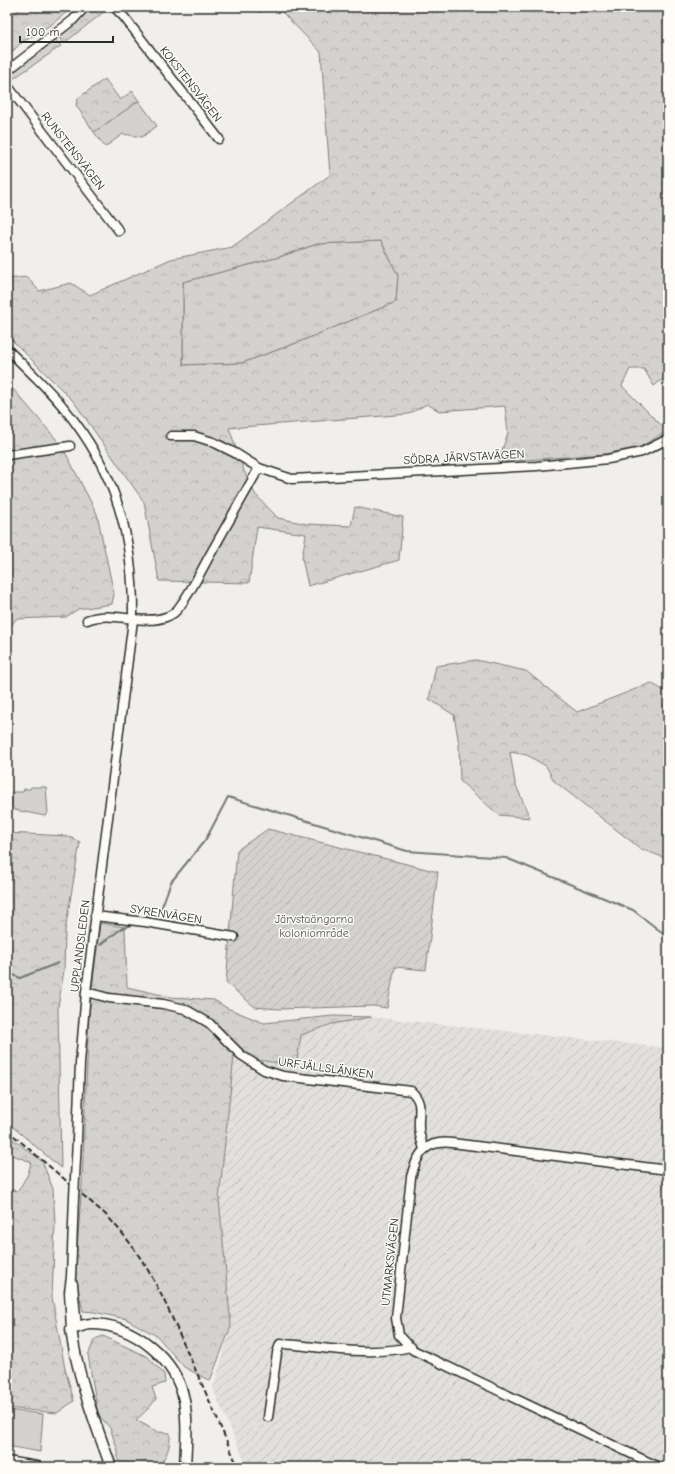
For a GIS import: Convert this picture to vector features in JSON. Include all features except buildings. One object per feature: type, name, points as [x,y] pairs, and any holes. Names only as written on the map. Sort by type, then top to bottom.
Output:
[{"type":"main road","points":[[74,1329],[84,1325],[94,1324],[129,1333],[147,1344],[162,1357],[169,1366],[180,1387],[185,1410],[185,1467]]},
{"type":"main road","points":[[74,1329],[89,1402],[109,1463]]},
{"type":"main road","points":[[74,1329],[85,1331],[105,1331],[128,1338],[144,1347],[159,1360],[171,1378],[180,1410],[178,1467]]},
{"type":"main road","points":[[7,1462],[37,1467]]},
{"type":"street","points":[[7,71],[73,20],[85,7]]},
{"type":"street","name":"KOKSTENSVÄGEN","points":[[114,7],[124,17],[219,139]]},
{"type":"street","name":"RUNSTENSVÄGEN","points":[[7,85],[119,231]]},
{"type":"street","name":"UPPLANDSLEDEN","points":[[7,349],[69,414],[87,439],[106,473],[123,518],[129,549],[134,590],[134,620],[95,916],[86,992],[80,1063],[71,1276],[74,1292],[74,1329]]},
{"type":"street","name":"SÖDRA JÄRVSTAVÄGEN","points":[[171,436],[194,436],[213,442],[235,453],[259,468],[278,475],[297,479],[537,466],[624,456],[642,452],[668,439]]},
{"type":"street","points":[[7,455],[70,446]]},
{"type":"street","points":[[88,620],[108,617],[134,620],[161,618],[171,615],[180,607],[259,468]]},
{"type":"street","name":"SYRENVÄGEN","points":[[95,916],[132,920],[234,936]]},
{"type":"street","name":"URFJÄLLSLÄNKEN","points":[[86,992],[109,998],[163,1004],[185,1009],[209,1023],[242,1055],[264,1070],[283,1076],[411,1091],[416,1096],[420,1108],[419,1134],[424,1149]]},
{"type":"street","points":[[424,1149],[436,1143],[448,1142],[668,1170]]},
{"type":"street","name":"UTMARKSVÄGEN","points":[[424,1149],[415,1162],[410,1177],[396,1318],[399,1335],[413,1350],[659,1467]]},
{"type":"street","points":[[268,1417],[277,1353],[280,1344],[368,1352],[395,1351],[411,1348]]},
{"type":"shaded area","points":[[371,1017],[668,1048],[668,1467],[258,1467],[245,1462],[213,1389],[231,1326],[219,1199],[234,1056],[296,1066],[300,1035],[332,1024]]},
{"type":"green space","points":[[23,7],[73,7],[52,24],[20,44],[7,57],[7,18]]},
{"type":"green space","points":[[90,7],[101,7],[105,11],[63,43],[58,36],[59,34],[87,12]]},
{"type":"green space","points":[[256,7],[668,7],[668,375],[654,386],[644,369],[630,369],[622,386],[667,431],[640,447],[605,454],[498,462],[508,433],[505,406],[439,411],[427,404],[409,414],[229,428],[244,471],[255,494],[278,518],[307,524],[351,526],[355,507],[403,517],[399,560],[308,586],[302,558],[306,534],[257,527],[249,583],[159,581],[144,502],[74,402],[7,335],[7,279],[27,277],[39,291],[71,283],[90,295],[171,259],[232,247],[330,175],[321,52],[280,10],[258,12]],"holes":[[[381,241],[398,275],[396,302],[294,344],[242,363],[183,365],[183,282],[279,257],[317,244]]]},
{"type":"green space","points":[[54,38],[61,46],[13,79],[8,77],[7,73]]},
{"type":"green space","points":[[105,79],[120,100],[132,91],[139,101],[94,132],[76,105],[78,98]]},
{"type":"green space","points":[[139,101],[157,126],[142,137],[123,134],[105,147],[94,132]]},
{"type":"green space","points":[[381,241],[398,275],[396,302],[294,344],[242,363],[183,365],[183,282],[279,257],[317,244]]},
{"type":"green space","points":[[7,382],[62,446],[97,514],[114,594],[112,604],[78,609],[66,617],[16,619],[7,631]]},
{"type":"green space","points":[[476,660],[526,671],[577,712],[651,683],[668,693],[668,859],[641,849],[554,781],[546,766],[527,755],[510,752],[515,783],[530,818],[499,815],[460,781],[459,744],[454,715],[429,699],[436,666]]},
{"type":"green space","points":[[31,787],[46,787],[48,813],[45,816],[15,810],[12,807],[12,792],[23,792],[24,789],[30,789]]},
{"type":"green space","name":"Järvstaängarna koloniområde","points":[[268,829],[438,872],[426,970],[395,967],[387,1008],[374,1006],[279,1009],[255,1007],[226,983],[237,850]]},
{"type":"green space","points":[[7,833],[67,836],[80,842],[65,931],[64,970],[58,1007],[61,1168],[7,1122]]},
{"type":"green space","points":[[100,923],[125,927],[127,987],[171,997],[214,1000],[227,1008],[264,1023],[333,1016],[371,1017],[332,1024],[301,1035],[296,1066],[234,1056],[219,1199],[231,1326],[210,1381],[184,1367],[157,1336],[126,1319],[83,1311],[75,1276],[82,1183],[89,1014]]},
{"type":"green space","points":[[7,1135],[42,1161],[53,1189],[55,1223],[52,1297],[65,1369],[74,1401],[57,1413],[7,1408],[7,1189],[18,1191],[28,1174],[31,1162],[7,1153]]},
{"type":"green space","points":[[103,1336],[148,1357],[164,1374],[165,1383],[152,1387],[156,1399],[136,1420],[158,1432],[170,1433],[169,1448],[165,1458],[154,1467],[125,1467],[118,1460],[118,1451],[110,1428],[98,1414],[88,1355],[95,1339]]},
{"type":"green space","points":[[7,1410],[43,1414],[40,1452],[7,1446]]},
{"type":"waterway","points":[[145,918],[160,912],[171,882],[206,839],[228,797],[407,851],[506,858],[633,910],[668,937]]},
{"type":"waterway","points":[[100,945],[121,929],[133,924]]},
{"type":"waterway","points":[[7,972],[20,978],[58,963]]},
{"type":"railway","points":[[7,1130],[105,1214],[143,1261],[169,1312],[238,1467]]}]
